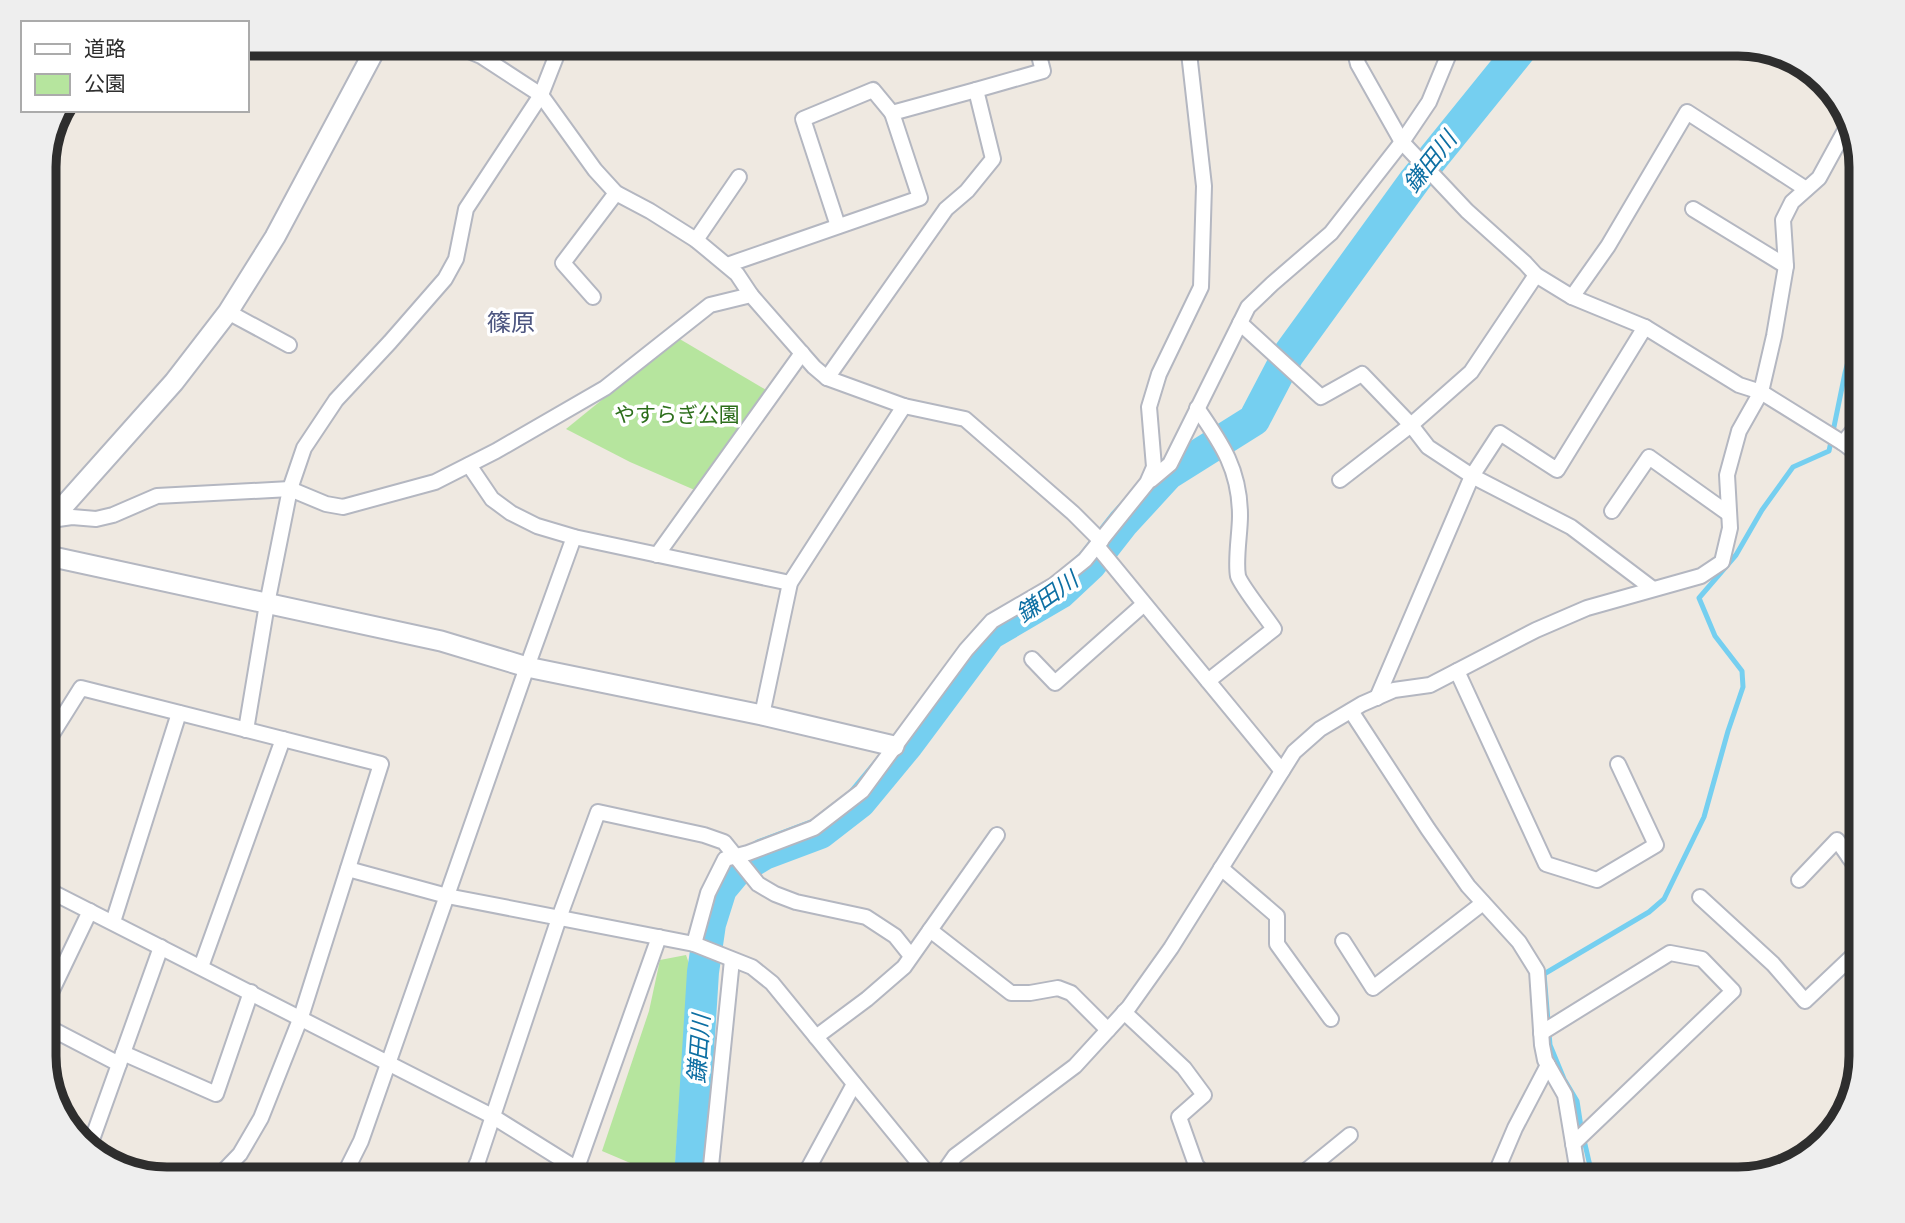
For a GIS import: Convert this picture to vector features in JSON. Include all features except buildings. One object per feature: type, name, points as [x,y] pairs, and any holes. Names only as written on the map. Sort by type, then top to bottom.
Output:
[{"type":"street","points":[[56,514],[174,382],[228,312],[275,237],[372,56]]},
{"type":"street","points":[[481,56],[541,95],[595,170],[616,193],[696,240],[737,274],[751,295],[814,367],[827,378],[904,406],[965,419],[1073,513],[1144,604],[1282,771]]},
{"type":"street","points":[[246,730],[290,489],[304,448],[336,400],[445,279],[456,259],[466,209],[541,95],[556,56]]},
{"type":"street","points":[[892,113],[1043,71],[1039,56]]},
{"type":"street","points":[[1147,483],[1154,467],[1149,407],[1160,374],[1201,287],[1204,186],[1189,56]]},
{"type":"street","points":[[1356,56],[1402,142],[1467,212],[1536,275],[1572,297],[1645,327],[1739,385],[1761,392],[1849,448]]},
{"type":"street","points":[[694,944],[708,893],[725,859],[814,828],[862,791],[965,650],[992,621],[1054,584],[1085,560],[1147,483],[1170,464],[1248,307],[1331,233],[1402,142],[1429,102],[1448,56]]},
{"type":"street","points":[[727,265],[920,198],[892,113],[873,90],[803,119],[838,226]]},
{"type":"street","points":[[827,378],[946,209],[967,191],[993,159],[976,90]]},
{"type":"street","points":[[1572,297],[1608,246],[1688,113],[1806,189]]},
{"type":"street","points":[[947,1167],[955,1156],[1075,1066],[1124,1012],[1171,948],[1294,752],[1320,729],[1394,690],[1430,685],[1536,630],[1587,608],[1701,576],[1722,562],[1730,528],[1727,475],[1739,431],[1761,392],[1786,265],[1783,220],[1792,202],[1819,178],[1844,133]]},
{"type":"street","points":[[696,240],[739,177]]},
{"type":"street","points":[[593,297],[562,263],[616,193]]},
{"type":"street","points":[[1692,209],[1786,265]]},
{"type":"street","points":[[1340,481],[1411,425],[1471,372],[1536,275]]},
{"type":"street","points":[[56,521],[72,517],[104,517],[157,496],[290,489],[326,504],[344,507],[435,481],[496,451],[605,388],[710,305],[751,295]]},
{"type":"street","points":[[228,312],[289,345]]},
{"type":"street","points":[[1240,323],[1321,397],[1362,374],[1411,425],[1428,447],[1472,476],[1571,527],[1653,589]]},
{"type":"street","points":[[1377,698],[1472,476],[1500,433],[1557,470],[1645,327]]},
{"type":"street","points":[[657,555],[802,353]]},
{"type":"street","points":[[762,715],[790,583],[904,406]]},
{"type":"street","points":[[1198,408],[1230,459],[1235,480],[1240,512],[1238,578],[1275,629],[1208,681]]},
{"type":"street","points":[[1843,443],[1849,436]]},
{"type":"street","points":[[1612,511],[1649,457],[1729,514]]},
{"type":"street","points":[[470,465],[492,499],[510,513],[537,526],[574,537],[790,583]]},
{"type":"street","points":[[348,1167],[361,1140],[389,1062],[574,537]]},
{"type":"street","points":[[56,558],[441,641],[527,667],[762,715],[894,746]]},
{"type":"street","points":[[1032,659],[1055,683],[1144,604]]},
{"type":"street","points":[[1457,671],[1546,864],[1597,880],[1656,845],[1618,764]]},
{"type":"street","points":[[56,728],[81,688],[382,764],[301,1017],[261,1118],[240,1154],[228,1167]]},
{"type":"street","points":[[1352,711],[1468,886],[1519,942],[1537,971],[1545,1060],[1565,1095],[1577,1167]]},
{"type":"street","points":[[113,922],[179,713]]},
{"type":"street","points":[[201,967],[283,739]]},
{"type":"street","points":[[475,1167],[559,918],[598,812],[704,835],[724,842],[758,884],[796,902],[866,917],[895,936],[911,956]]},
{"type":"street","points":[[816,1037],[904,967],[997,835]]},
{"type":"street","points":[[1799,880],[1837,840],[1849,848]]},
{"type":"street","points":[[348,869],[447,896],[694,944],[751,967],[772,983],[922,1167]]},
{"type":"street","points":[[1221,869],[1277,916],[1277,944],[1331,1019]]},
{"type":"street","points":[[56,894],[492,1116],[565,1167]]},
{"type":"street","points":[[1700,897],[1773,964],[1805,1001],[1849,959]]},
{"type":"street","points":[[1343,941],[1373,988],[1483,903]]},
{"type":"street","points":[[56,981],[89,911]]},
{"type":"street","points":[[930,930],[1011,993],[1058,988],[1071,993],[1108,1030]]},
{"type":"street","points":[[577,1167],[659,937]]},
{"type":"street","points":[[92,1137],[161,947]]},
{"type":"street","points":[[1541,1033],[1670,953],[1702,960],[1733,990],[1573,1144]]},
{"type":"street","points":[[711,1167],[732,960]]},
{"type":"street","points":[[56,1030],[216,1094],[251,992]]},
{"type":"street","points":[[1124,1012],[1184,1068],[1205,1095],[1179,1117],[1198,1167]]},
{"type":"street","points":[[1499,1167],[1515,1128],[1548,1065]]},
{"type":"street","points":[[809,1167],[854,1084]]},
{"type":"street","points":[[1311,1167],[1350,1135]]},
{"type":"green space","name":"やすらぎ公園","points":[[678,338],[768,391],[697,491],[630,462],[566,429]]},
{"type":"green space","points":[[686,955],[694,978],[690,1036],[679,1107],[675,1166],[640,1167],[602,1151],[649,1011],[660,960]]},
{"type":"waterway","name":"鎌田川","points":[[691,1167],[703,972],[710,924],[721,889],[736,871],[764,854],[820,833],[860,802],[908,744],[990,634],[1060,593],[1091,564],[1123,523],[1168,474],[1254,420],[1288,355],[1415,180],[1515,56]]},
{"type":"waterway","points":[[1590,1167],[1577,1101],[1564,1079],[1550,1045],[1544,974],[1649,912],[1664,899],[1704,817],[1743,687],[1742,671],[1715,636],[1699,598],[1736,555],[1762,510],[1793,467],[1829,451],[1849,358]]},
{"type":"district","name":"篠原","points":[[511,323]]}]
